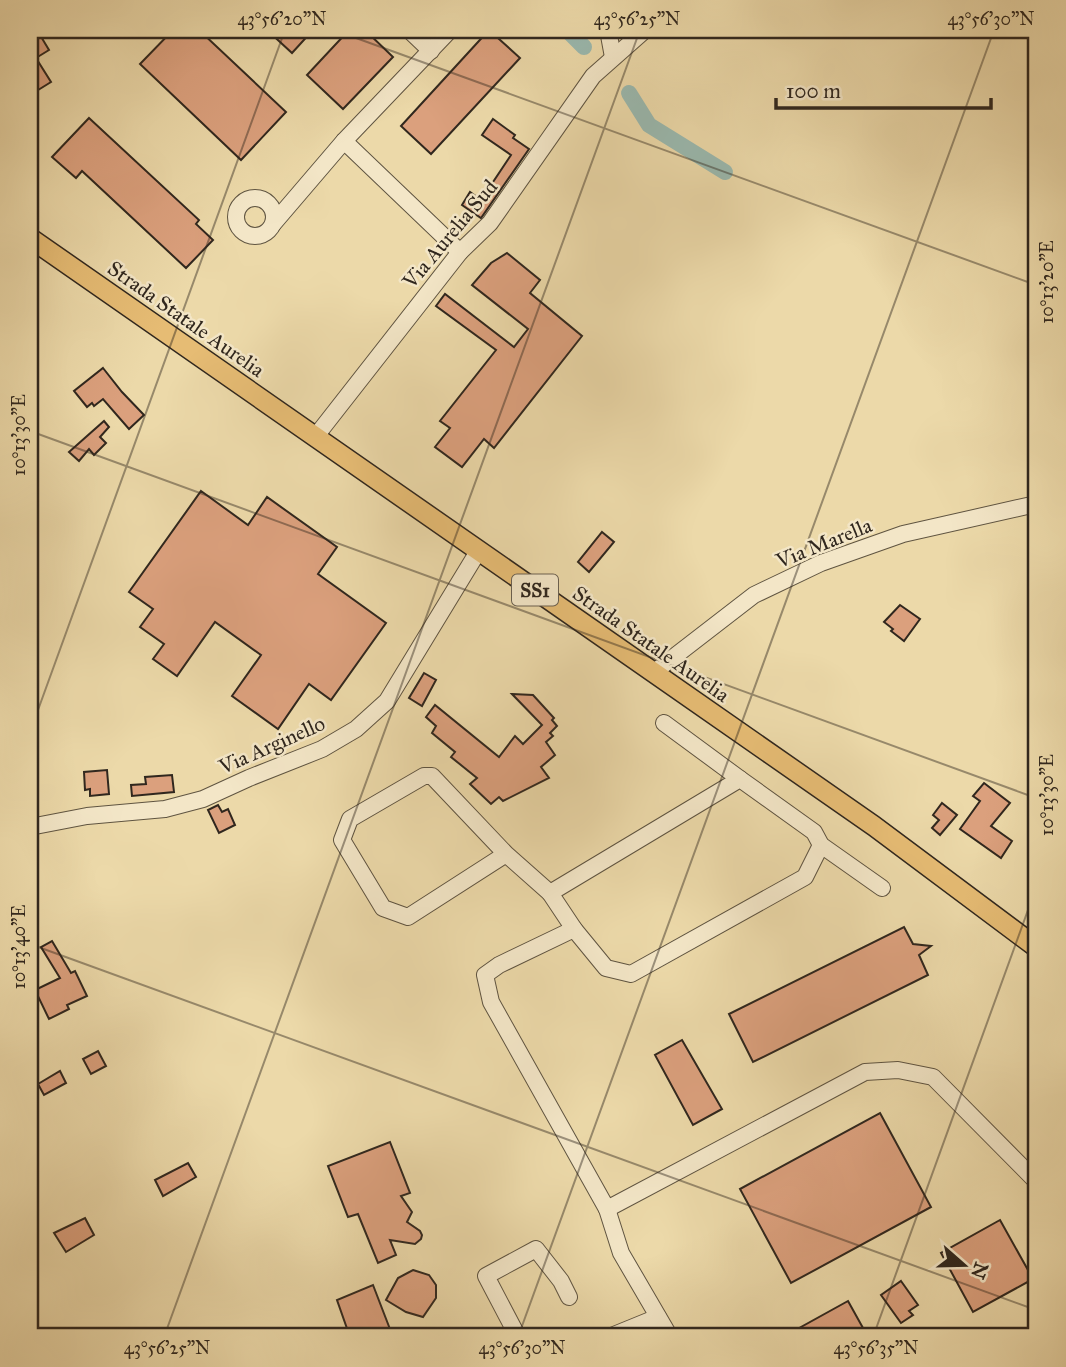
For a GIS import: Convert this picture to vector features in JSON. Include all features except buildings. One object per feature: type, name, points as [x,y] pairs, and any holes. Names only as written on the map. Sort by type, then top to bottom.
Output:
[{"type":"main road","name":"Strada Statale Aurelia","points":[[30,239],[874,826],[1036,947]]},
{"type":"street","points":[[409,30],[431,51]]},
{"type":"street","points":[[273,224],[344,141],[450,30]]},
{"type":"street","points":[[608,30],[613,57]]},
{"type":"street","name":"Via Aurelia Sud","points":[[316,436],[460,252],[490,223],[593,76],[645,30]]},
{"type":"street","points":[[344,141],[460,252]]},
{"type":"street","name":"Via Marella","points":[[653,673],[754,595],[821,564],[903,534],[1036,504]]},
{"type":"street","name":"Via Arginello","points":[[30,827],[87,816],[165,809],[203,799],[322,749],[356,729],[387,701],[479,550]]},
{"type":"street","points":[[664,723],[814,832],[821,845],[882,888]]},
{"type":"street","points":[[506,854],[408,917],[383,908],[342,840],[350,819],[424,776],[432,776],[506,854],[550,893],[574,929],[606,968],[631,974],[804,877],[821,845]]},
{"type":"street","points":[[550,893],[740,779]]},
{"type":"street","points":[[574,929],[499,965],[485,975],[491,1002],[607,1209],[621,1253],[670,1337]]},
{"type":"street","points":[[607,1209],[865,1072],[898,1070],[933,1077],[1036,1181]]},
{"type":"street","points":[[517,1337],[485,1276],[536,1250],[561,1281],[569,1297]]},
{"type":"street","points":[[609,1337],[657,1317]]},
{"type":"waterway","points":[[567,30],[584,47]]},
{"type":"waterway","points":[[629,93],[649,125],[725,172]]}]
